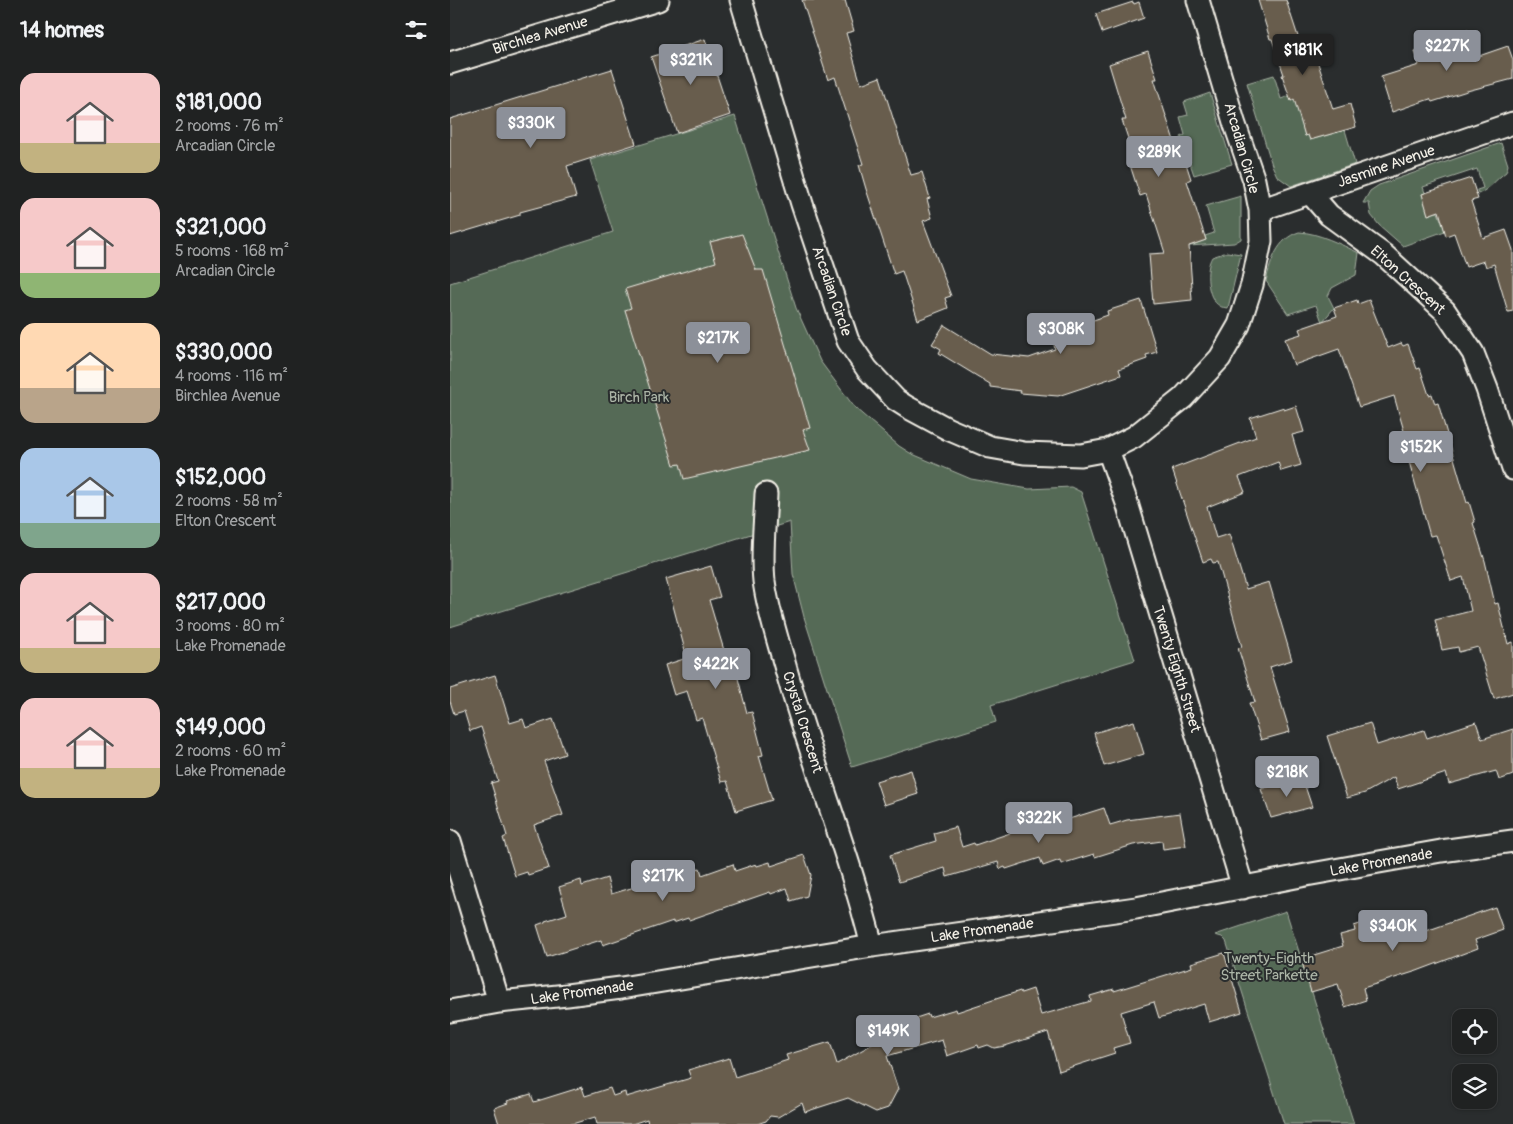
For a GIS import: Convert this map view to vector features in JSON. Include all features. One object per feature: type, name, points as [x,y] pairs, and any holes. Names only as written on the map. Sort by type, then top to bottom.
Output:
[{"type":"street","name":"Birchlea Avenue","points":[[450,62],[658,0]]},
{"type":"street","name":"Arcadian Circle","points":[[742,0],[802,204],[848,341],[867,369],[896,400],[907,407],[948,429],[990,447],[1024,453],[1081,456],[1108,450],[1134,437],[1183,398],[1220,358],[1239,325],[1252,285],[1261,241],[1260,210],[1254,180],[1234,122],[1198,0]]},
{"type":"street","name":"Jasmine Avenue","points":[[1260,210],[1513,122]]},
{"type":"street","name":"Elton Crescent","points":[[1310,193],[1329,215],[1384,256],[1445,311],[1473,353],[1513,469]]},
{"type":"street","name":"Twenty Eighth Street","points":[[1108,450],[1127,503],[1244,888]]},
{"type":"street","name":"Crystal Crescent","points":[[766,494],[762,560],[764,583],[772,620],[796,702],[862,906],[872,946]]},
{"type":"street","points":[[450,841],[499,1002]]},
{"type":"street","name":"Lake Promenade","points":[[450,1011],[499,1002],[621,988],[872,946],[1136,908],[1422,854],[1513,841]]},
{"type":"green space","points":[[1274,75],[1281,99],[1289,96],[1291,101],[1301,97],[1306,128],[1303,129],[1305,136],[1308,135],[1310,140],[1345,130],[1355,164],[1291,186],[1277,176],[1247,83]]},
{"type":"green space","points":[[1210,93],[1232,164],[1194,175],[1181,137],[1185,135],[1180,117],[1188,115],[1184,102]]},
{"type":"green space","name":"Birch Park","points":[[735,116],[796,308],[820,361],[855,408],[899,446],[910,453],[971,479],[1029,489],[1071,487],[1081,492],[1135,660],[991,705],[996,722],[852,767],[804,617],[793,574],[790,522],[450,627],[450,283],[613,232],[590,160]]},
{"type":"green space","points":[[1501,143],[1508,165],[1506,172],[1482,192],[1478,194],[1477,190],[1483,188],[1477,169],[1423,187],[1425,193],[1422,194],[1428,214],[1438,212],[1445,231],[1403,246],[1379,225],[1371,215],[1369,203],[1363,203],[1370,191],[1379,185]]},
{"type":"green space","points":[[1241,196],[1241,239],[1234,243],[1189,246],[1206,240],[1205,236],[1214,233],[1206,206]]},
{"type":"green space","points":[[1299,232],[1322,237],[1359,253],[1356,275],[1332,288],[1328,296],[1334,308],[1322,322],[1316,305],[1288,314],[1266,281],[1270,266],[1280,245],[1291,235]]},
{"type":"green space","points":[[1227,252],[1241,254],[1228,308],[1221,307],[1215,302],[1208,283],[1208,268],[1212,257]]},
{"type":"green space","name":"Twenty-Eighth Street Parkette","points":[[1286,911],[1354,1124],[1284,1124],[1226,941],[1222,937],[1215,935]]},
{"type":"building","points":[[802,0],[845,0],[854,31],[846,33],[861,84],[880,77],[911,175],[922,172],[930,198],[927,199],[932,218],[923,221],[951,296],[945,298],[948,308],[918,320],[902,271],[894,274],[866,189],[859,165],[863,164],[835,77],[828,80]]},
{"type":"building","points":[[1258,0],[1286,0],[1305,58],[1315,54],[1333,109],[1350,104],[1356,127],[1310,140],[1308,135],[1305,136],[1294,99],[1291,101],[1282,75],[1284,75]]},
{"type":"building","points":[[1133,2],[1134,4],[1139,2],[1144,18],[1102,33],[1096,14]]},
{"type":"building","points":[[1468,30],[1476,57],[1508,46],[1513,60],[1513,79],[1432,102],[1430,99],[1392,112],[1381,77],[1419,65],[1415,51],[1425,47],[1424,44]]},
{"type":"building","points":[[705,39],[730,115],[677,133],[651,57]]},
{"type":"building","points":[[1148,51],[1157,79],[1154,79],[1179,156],[1183,154],[1191,179],[1187,181],[1206,240],[1189,246],[1192,300],[1153,304],[1149,254],[1165,253],[1146,194],[1140,196],[1130,165],[1136,163],[1122,120],[1126,120],[1109,64]]},
{"type":"building","points":[[612,69],[636,144],[567,166],[576,197],[520,212],[520,215],[450,236],[450,119]]},
{"type":"building","points":[[1471,178],[1478,199],[1471,201],[1483,238],[1506,230],[1513,250],[1513,311],[1508,312],[1494,264],[1486,267],[1484,261],[1466,267],[1454,233],[1446,236],[1439,211],[1428,215],[1422,194]]},
{"type":"building","points":[[742,234],[756,270],[763,270],[810,428],[803,430],[810,450],[684,479],[680,464],[674,465],[625,310],[631,308],[625,289],[716,262],[710,242]]},
{"type":"building","points":[[1141,300],[1157,352],[1146,355],[1147,359],[1119,369],[1121,375],[1058,396],[1020,393],[1021,391],[990,387],[990,384],[939,353],[941,349],[932,344],[944,325],[991,354],[1029,358],[1055,349],[1053,341],[1079,333],[1076,326],[1108,315],[1107,311]]},
{"type":"building","points":[[1357,300],[1358,304],[1369,300],[1388,348],[1401,343],[1403,346],[1408,344],[1417,369],[1420,368],[1429,395],[1432,394],[1435,404],[1438,403],[1467,503],[1469,502],[1475,522],[1473,523],[1485,561],[1495,604],[1498,603],[1508,644],[1513,642],[1513,693],[1494,699],[1478,647],[1459,652],[1458,647],[1442,650],[1435,620],[1471,611],[1463,577],[1451,581],[1436,535],[1430,536],[1406,451],[1406,438],[1394,396],[1359,407],[1339,349],[1294,365],[1285,339],[1301,334],[1299,329],[1337,316],[1334,308]]},
{"type":"building","points":[[1296,406],[1304,432],[1292,435],[1301,465],[1281,471],[1278,462],[1239,477],[1245,492],[1207,507],[1216,538],[1229,534],[1246,589],[1269,582],[1292,660],[1270,667],[1290,732],[1261,740],[1249,703],[1255,702],[1238,648],[1242,647],[1218,562],[1213,563],[1211,559],[1203,562],[1172,469],[1256,437],[1250,418],[1284,407],[1284,410]]},
{"type":"building","points":[[711,566],[720,597],[709,600],[726,657],[732,655],[747,713],[752,712],[763,755],[759,756],[772,800],[736,811],[727,781],[721,782],[702,718],[696,720],[687,691],[674,695],[665,665],[687,658],[666,579]]},
{"type":"building","points":[[495,675],[510,723],[523,719],[526,728],[553,719],[565,754],[544,761],[563,815],[534,825],[549,868],[528,875],[527,872],[515,876],[503,838],[507,836],[491,783],[498,781],[481,727],[470,731],[464,711],[454,714],[450,701],[450,689]]},
{"type":"building","points":[[1134,721],[1144,754],[1104,766],[1094,733]]},
{"type":"building","points":[[1476,722],[1482,739],[1513,729],[1513,775],[1499,780],[1496,771],[1449,784],[1446,773],[1398,789],[1394,777],[1365,793],[1347,798],[1327,736],[1370,723],[1377,745],[1424,730],[1427,738]]},
{"type":"building","points":[[911,770],[918,794],[884,805],[876,781]]},
{"type":"building","points":[[1302,777],[1312,807],[1271,818],[1261,789]]},
{"type":"building","points":[[1104,808],[1110,825],[1127,820],[1180,813],[1186,846],[1163,849],[1162,841],[1133,845],[1095,857],[1094,854],[1061,864],[1060,860],[1043,866],[1040,858],[1006,869],[1005,867],[1000,869],[998,862],[947,877],[945,868],[899,882],[890,855],[936,841],[934,833],[956,827],[962,847],[974,843],[975,845],[1054,818],[1056,821],[1069,819]]},
{"type":"building","points":[[804,855],[811,875],[807,896],[791,901],[787,888],[689,920],[688,918],[673,923],[673,921],[603,945],[601,940],[547,957],[537,925],[567,914],[559,887],[581,880],[582,886],[607,878],[611,894],[700,868],[702,875],[733,864],[735,871],[756,864],[757,866],[770,862],[771,866]]},
{"type":"building","points":[[1495,907],[1503,930],[1475,940],[1478,948],[1417,971],[1363,988],[1366,1000],[1345,1007],[1338,984],[1311,992],[1301,959],[1343,946],[1340,935],[1355,931],[1354,926],[1398,911],[1406,938]]},
{"type":"building","points":[[1224,953],[1242,1012],[1209,1022],[1204,1004],[1159,1018],[1154,1002],[1121,1012],[1130,1043],[1113,1048],[1115,1053],[1059,1071],[1048,1032],[1005,1046],[994,1048],[988,1045],[979,1048],[978,1045],[947,1056],[942,1040],[887,1056],[898,1089],[888,1108],[876,1112],[848,1098],[805,1112],[802,1103],[778,1117],[770,1116],[766,1121],[757,1124],[648,1124],[647,1119],[632,1124],[597,1124],[595,1117],[572,1124],[499,1124],[494,1108],[508,1103],[507,1101],[531,1094],[534,1102],[582,1087],[585,1096],[610,1088],[613,1096],[625,1092],[626,1097],[691,1078],[688,1070],[729,1058],[735,1077],[788,1060],[786,1055],[830,1042],[837,1064],[871,1045],[876,1020],[882,1039],[900,1029],[898,1024],[928,1014],[929,1017],[956,1009],[957,1012],[1020,991],[1021,993],[1033,989],[1041,1015],[1091,1001],[1090,996],[1114,989],[1114,991],[1192,967],[1191,963]]}]
